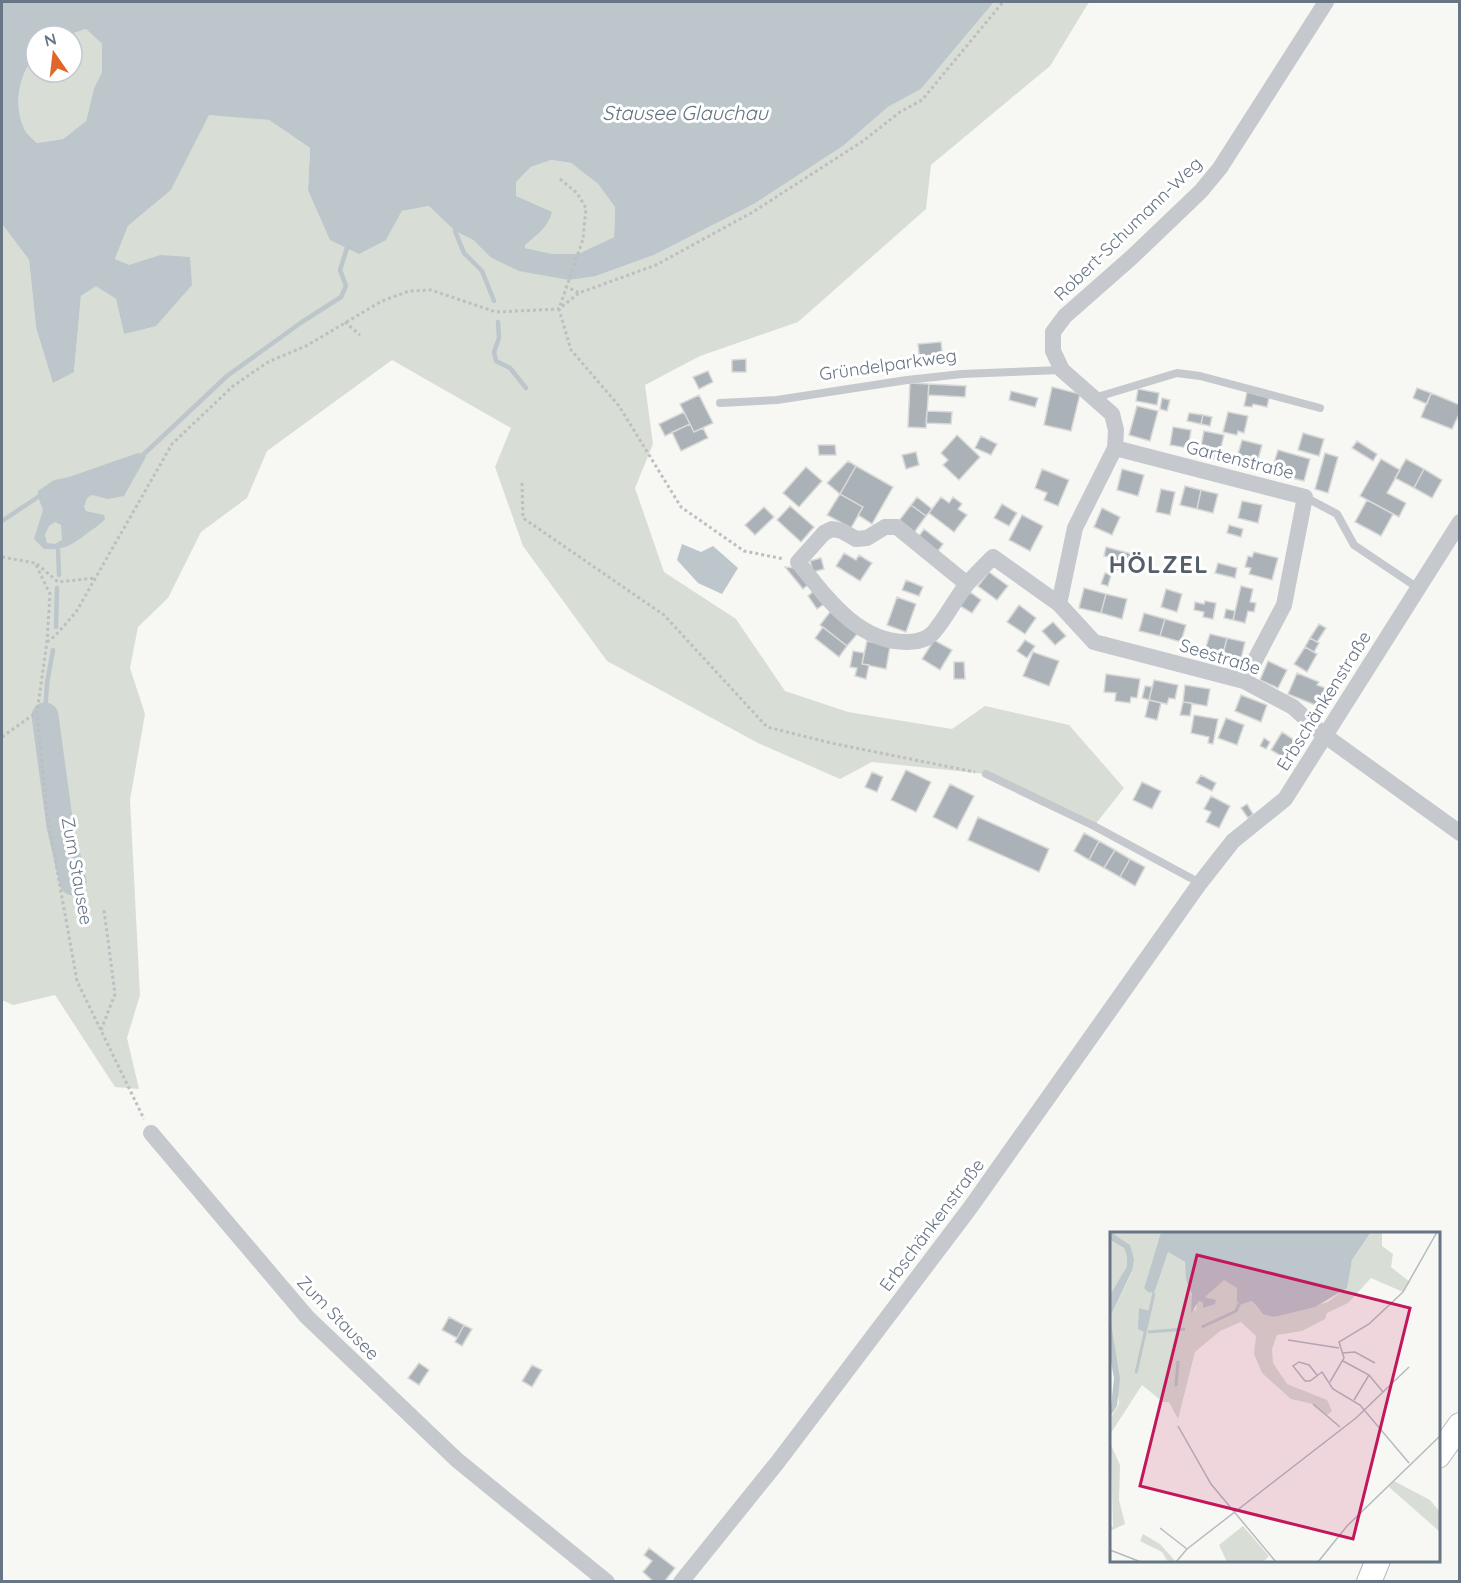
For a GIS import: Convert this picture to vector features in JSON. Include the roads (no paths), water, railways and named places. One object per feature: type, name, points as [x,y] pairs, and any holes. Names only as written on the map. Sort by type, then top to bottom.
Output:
[{"type":"street","name":"Robert-Schumann-Weg","points":[[1062,370],[1053,351],[1053,332],[1065,316],[1132,257],[1201,190],[1220,168],[1326,2]]},
{"type":"street","points":[[1059,604],[1075,528],[1115,448],[1116,430],[1112,414],[1062,370]]},
{"type":"street","name":"Gartenstraße","points":[[1115,448],[1305,497],[1284,605],[1244,681]]},
{"type":"street","name":"Erbschänkenstraße","points":[[681,1581],[777,1463],[970,1208],[1200,883],[1233,841],[1286,800],[1324,735],[1460,522]]},
{"type":"street","name":"Seestraße","points":[[967,584],[897,527],[885,527],[867,538],[856,539],[842,531],[832,529],[824,533],[798,562],[826,596],[851,621],[872,635],[896,642],[919,642],[932,634],[967,584],[993,557],[1059,604],[1094,642],[1244,681],[1293,707],[1324,735],[1460,833]]},
{"type":"street","name":"Zum Stausee","points":[[151,1133],[307,1317],[457,1460],[607,1581]]},
{"type":"street","points":[[1440,1453],[1460,1425]]},
{"type":"street","points":[[1368,1581],[1377,1562]]},
{"type":"lane","name":"Gründelparkweg","points":[[720,403],[777,400],[962,374],[1062,370]]},
{"type":"lane","points":[[1094,398],[1178,373],[1200,376],[1320,408]]},
{"type":"lane","points":[[1305,497],[1337,514],[1354,545],[1418,588]]},
{"type":"lane","points":[[986,774],[1094,826],[1200,883]]},
{"type":"water","name":"Stausee Glauchau","points":[[2,2],[994,2],[921,89],[888,107],[843,146],[754,204],[654,255],[596,276],[569,280],[519,271],[490,257],[473,240],[455,231],[429,206],[402,211],[386,240],[359,254],[330,240],[308,190],[310,148],[269,120],[209,115],[171,190],[128,226],[115,259],[129,265],[160,255],[190,257],[192,285],[156,326],[124,334],[116,299],[96,286],[81,296],[74,372],[53,383],[36,327],[29,260],[2,224]],"holes":[[[551,160],[571,163],[598,184],[615,207],[614,237],[578,254],[553,254],[525,248],[525,245],[545,226],[552,212],[516,196],[516,182],[531,167]]]},
{"type":"water","points":[[138,453],[146,457],[124,496],[108,499],[92,495],[87,498],[84,507],[86,511],[104,515],[105,519],[100,524],[75,542],[57,549],[44,549],[34,539],[43,510],[38,491],[54,480]],"holes":[[[55,522],[61,525],[62,540],[55,544],[47,543],[45,535],[49,526]]]},
{"type":"water","points":[[682,544],[701,552],[713,546],[738,568],[722,594],[698,583],[677,560]]},
{"type":"waterway","points":[[455,231],[464,253],[482,271],[494,301]]},
{"type":"waterway","points":[[144,454],[227,376],[341,297],[346,286],[340,270],[347,248]]},
{"type":"waterway","points":[[498,322],[499,338],[494,352],[496,361],[510,368],[526,388]]},
{"type":"waterway","points":[[2,521],[38,497]]},
{"type":"waterway","points":[[58,550],[59,575]]},
{"type":"waterway","points":[[56,627],[57,588]]},
{"type":"waterway","points":[[45,716],[47,683],[53,650]]},
{"type":"waterway","points":[[45,716],[60,826],[73,882]]},
{"type":"district","name":"HÖLZEL","points":[[1159,565]]}]
